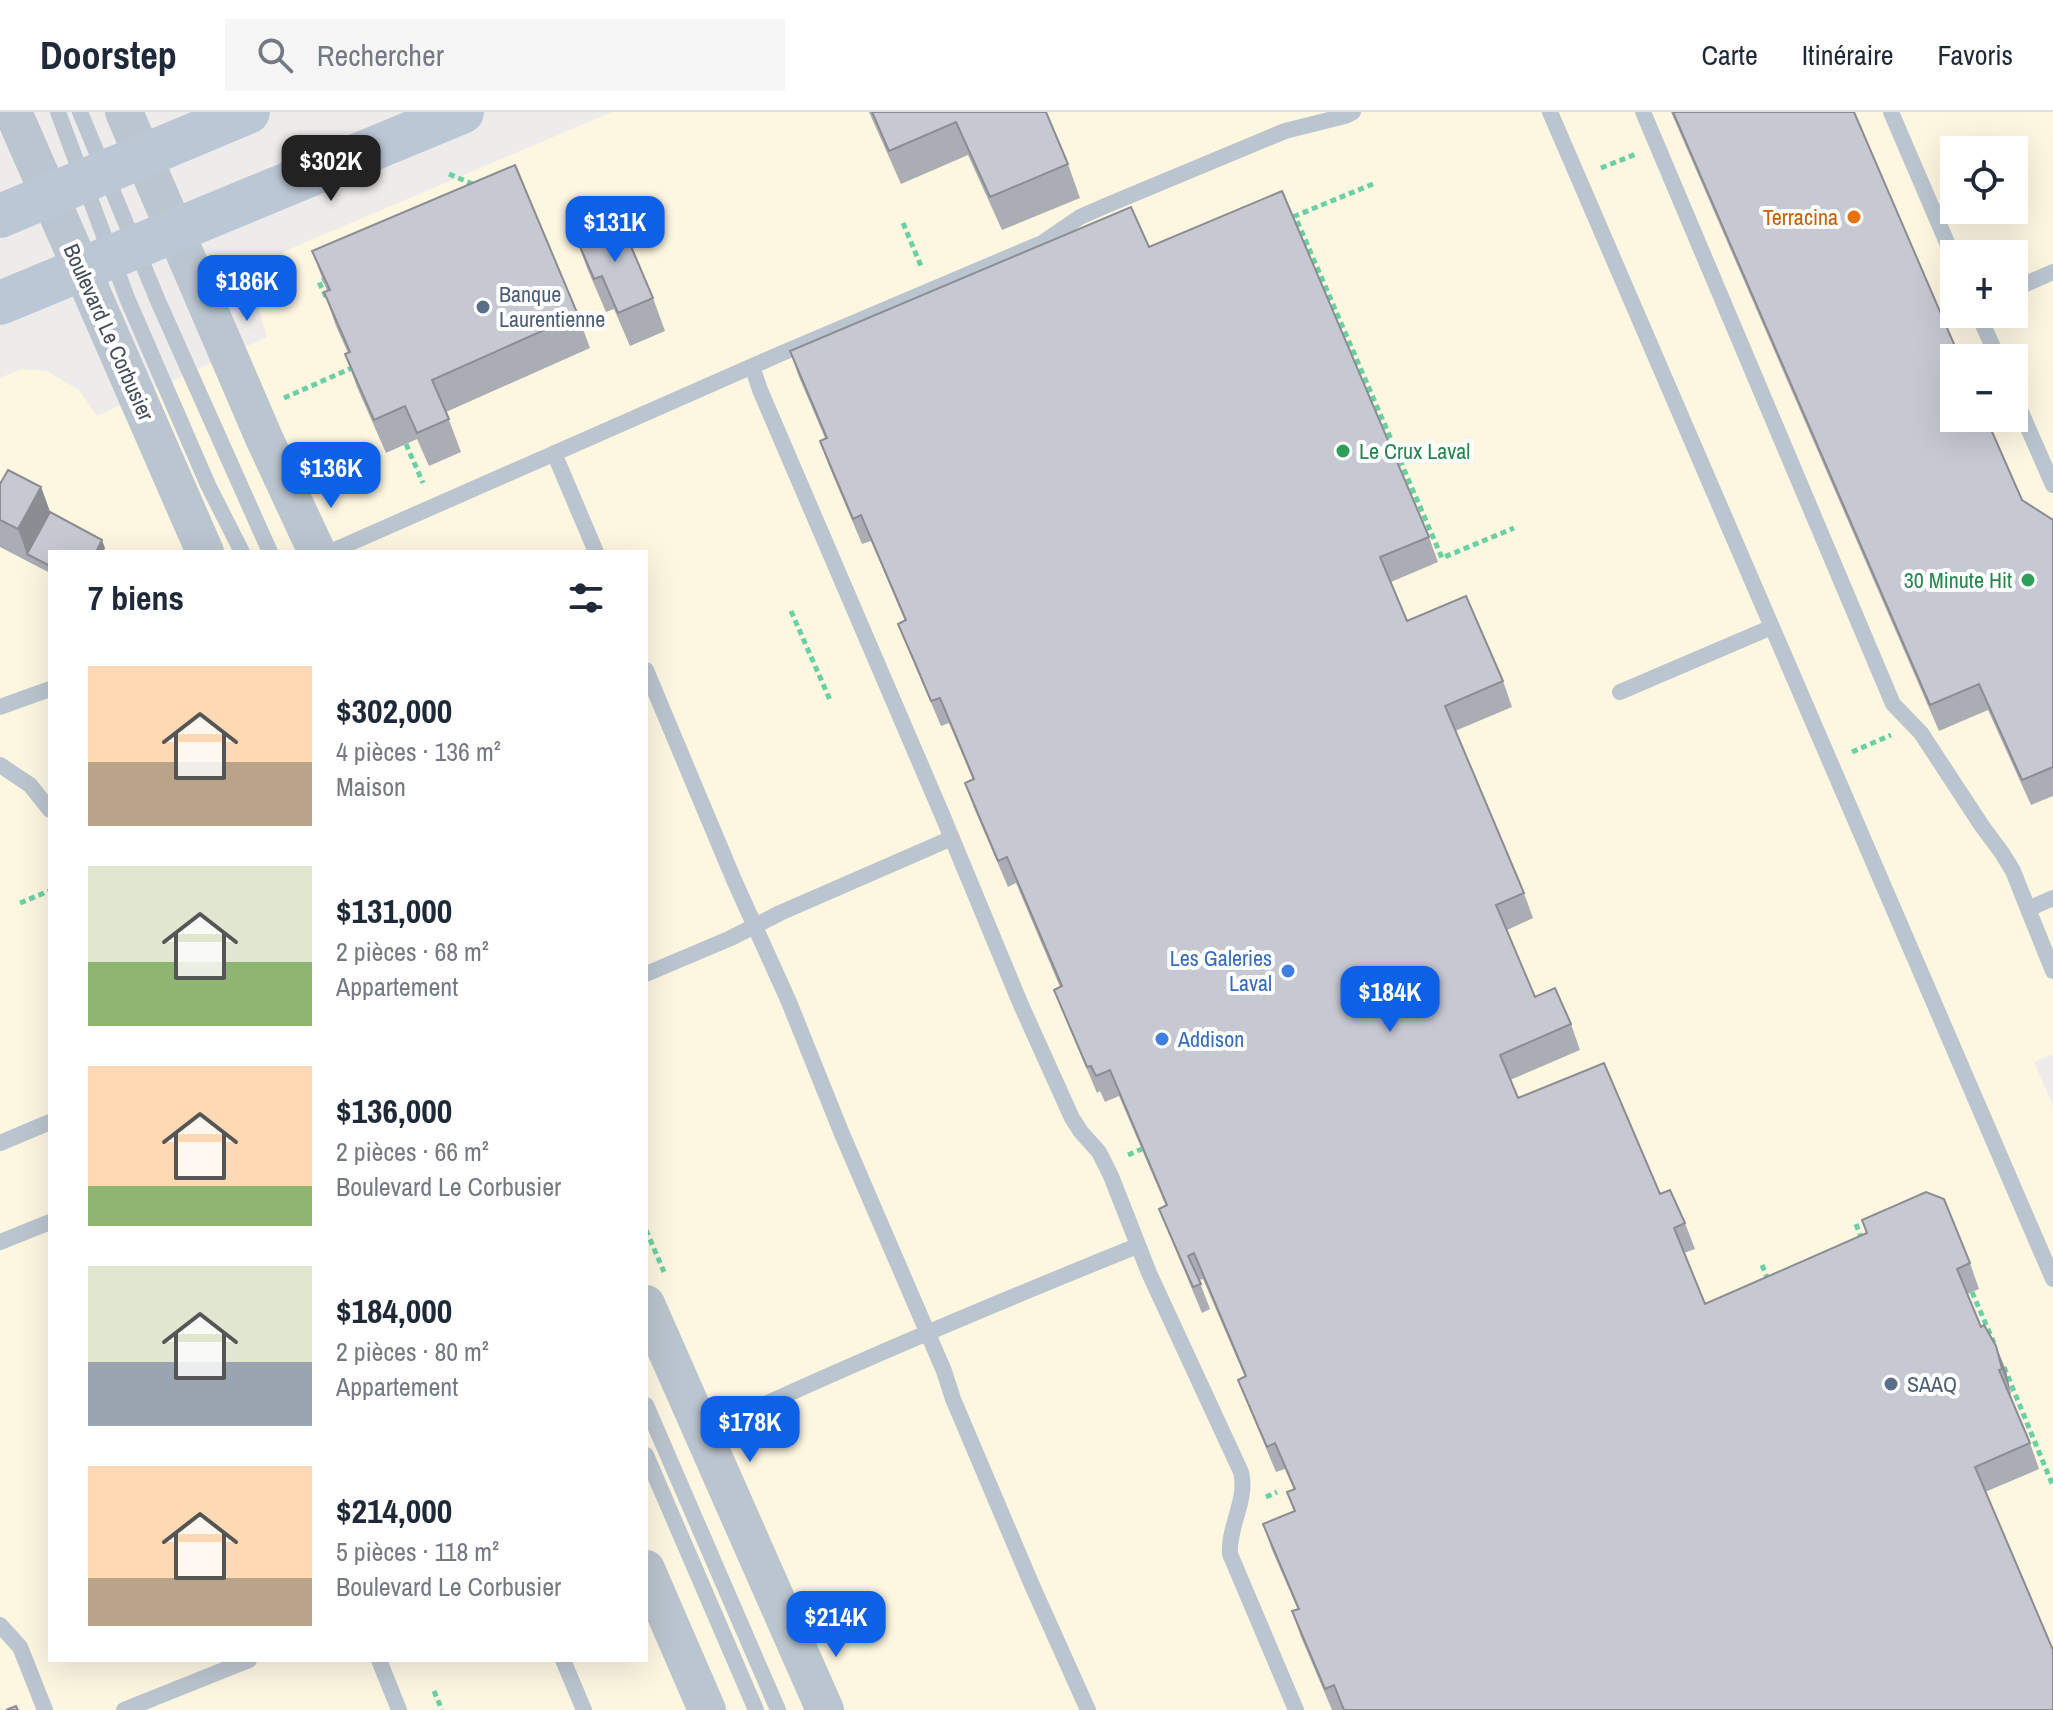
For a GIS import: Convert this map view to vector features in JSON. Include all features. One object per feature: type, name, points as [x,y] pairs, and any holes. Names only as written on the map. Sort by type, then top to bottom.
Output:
[{"type":"main road","points":[[0,216],[248,112]]},
{"type":"main road","points":[[0,303],[462,112]]},
{"type":"street","name":"Boulevard Le Corbusier","points":[[13,112],[95,176],[126,252],[204,550]]},
{"type":"street","name":"Boulevard Le Corbusier","points":[[124,112],[95,176],[126,252],[264,438],[316,550]]},
{"type":"street","points":[[648,1309],[825,1710]]},
{"type":"street","points":[[648,1574],[707,1710]]},
{"type":"lane","name":"Boulevard Le Corbusier","points":[[58,112],[95,176]]},
{"type":"lane","name":"Boulevard Le Corbusier","points":[[80,112],[95,176]]},
{"type":"lane","points":[[335,550],[752,366],[1042,243],[1080,217],[1131,195],[1285,131],[1353,112]]},
{"type":"lane","points":[[1550,112],[2053,1279]]},
{"type":"lane","points":[[1643,112],[1893,704],[1921,733],[2013,871],[2053,971]]},
{"type":"lane","points":[[1891,112],[1946,240]]},
{"type":"lane","name":"Boulevard Le Corbusier","points":[[126,252],[208,485],[241,550]]},
{"type":"lane","name":"Boulevard Le Corbusier","points":[[126,252],[217,435],[269,550]]},
{"type":"lane","points":[[2028,283],[2053,272]]},
{"type":"lane","points":[[752,366],[1021,1005],[1081,1132],[1099,1152],[1137,1246],[1241,1472],[1243,1492],[1230,1554],[1296,1710]]},
{"type":"lane","points":[[2028,428],[2053,485]]},
{"type":"lane","points":[[554,453],[595,550]]},
{"type":"lane","points":[[1620,692],[1772,627]]},
{"type":"lane","points":[[648,675],[789,1002],[1031,1583],[1088,1710]]},
{"type":"lane","points":[[0,707],[48,690]]},
{"type":"lane","points":[[0,765],[30,785],[48,808]]},
{"type":"lane","points":[[648,973],[952,838]]},
{"type":"lane","points":[[2028,909],[2053,898]]},
{"type":"lane","points":[[0,1143],[48,1123]]},
{"type":"lane","points":[[0,1242],[48,1223]]},
{"type":"lane","points":[[703,1433],[927,1333],[1137,1246]]},
{"type":"lane","points":[[648,1410],[778,1710]]},
{"type":"lane","points":[[648,1460],[756,1710]]},
{"type":"lane","points":[[0,1625],[20,1647],[45,1710]]},
{"type":"lane","points":[[124,1710],[244,1662]]},
{"type":"lane","points":[[380,1662],[399,1710]]},
{"type":"lane","points":[[564,1662],[584,1710]]},
{"type":"path","points":[[1578,177],[1657,146]]},
{"type":"path","points":[[449,174],[477,186],[484,195]]},
{"type":"path","points":[[1373,184],[1295,216],[1442,558],[1514,528]]},
{"type":"path","points":[[903,223],[931,290]]},
{"type":"path","points":[[332,310],[319,282],[333,276]]},
{"type":"path","points":[[348,354],[359,377]]},
{"type":"path","points":[[277,401],[355,368]]},
{"type":"path","points":[[406,444],[423,484]]},
{"type":"path","points":[[791,611],[830,700]]},
{"type":"path","points":[[1830,762],[1914,725]]},
{"type":"path","points":[[20,903],[48,891]]},
{"type":"path","points":[[1128,1155],[1142,1149]]},
{"type":"path","points":[[1856,1224],[1865,1245]]},
{"type":"path","points":[[1762,1265],[1771,1286]]},
{"type":"path","points":[[1972,1292],[1994,1345]]},
{"type":"path","points":[[2000,1358],[2053,1486]]},
{"type":"path","points":[[434,1691],[442,1710]]},
{"type":"shaded area","points":[[612,112],[2053,112],[2053,1054],[2034,1062],[2053,1106],[2053,1710],[0,1710],[0,378],[21,369],[47,371],[79,390],[97,416],[267,337],[258,306],[263,284],[285,251]]},
{"type":"building","points":[[872,112],[1046,112],[1068,164],[990,197],[956,122],[889,151]]},
{"type":"building","points":[[1673,112],[1854,112],[1940,312],[1940,328],[1947,328],[1954,344],[1940,344],[1940,432],[1992,432],[2022,500],[2053,520],[2053,767],[2022,780],[1979,684],[1930,705]]},
{"type":"building","points":[[515,165],[578,315],[432,380],[449,419],[417,433],[405,406],[374,420],[345,354],[350,352],[324,292],[330,290],[312,251]]},
{"type":"building","name":"Les Galeries Laval","points":[[1282,191],[1429,537],[1380,557],[1407,621],[1466,596],[1503,681],[1445,706],[1524,893],[1496,905],[1535,997],[1555,988],[1571,1024],[1500,1055],[1518,1098],[1604,1063],[1660,1194],[1670,1190],[1685,1223],[1674,1228],[1705,1304],[1867,1233],[1862,1220],[1926,1192],[1944,1199],[1970,1263],[1957,1269],[1981,1327],[1984,1325],[1996,1346],[2002,1369],[1999,1370],[2030,1443],[1975,1467],[2053,1650],[2053,1710],[1344,1710],[1334,1685],[1325,1689],[1292,1611],[1299,1609],[1263,1524],[1295,1511],[1287,1492],[1295,1489],[1275,1443],[1267,1447],[1238,1380],[1246,1376],[1194,1253],[1188,1256],[1201,1284],[1193,1287],[1159,1209],[1167,1205],[1110,1070],[1096,1076],[1091,1066],[1087,1067],[1054,990],[1062,986],[1007,857],[998,861],[965,783],[974,779],[940,698],[931,701],[898,624],[906,620],[861,515],[853,519],[820,441],[827,438],[790,351],[1131,207],[1149,247]]},
{"type":"building","points":[[618,216],[653,298],[618,313],[602,276],[594,279],[575,235]]},
{"type":"building","points":[[8,470],[41,487],[18,529],[0,520],[0,484]]},
{"type":"building","points":[[50,512],[102,540],[97,550],[48,550],[48,565],[27,554]]},
{"type":"place","name":"Terracina","points":[[1854,217]]},
{"type":"place","name":"Banque Laurentienne","points":[[483,307]]},
{"type":"place","name":"Le Crux Laval","points":[[1343,451]]},
{"type":"place","name":"30 Minute Hit","points":[[2028,580]]},
{"type":"place","name":"Les Galeries Laval","points":[[1288,971]]},
{"type":"place","name":"Addison","points":[[1162,1039]]},
{"type":"place","name":"SAAQ","points":[[1891,1384]]}]
